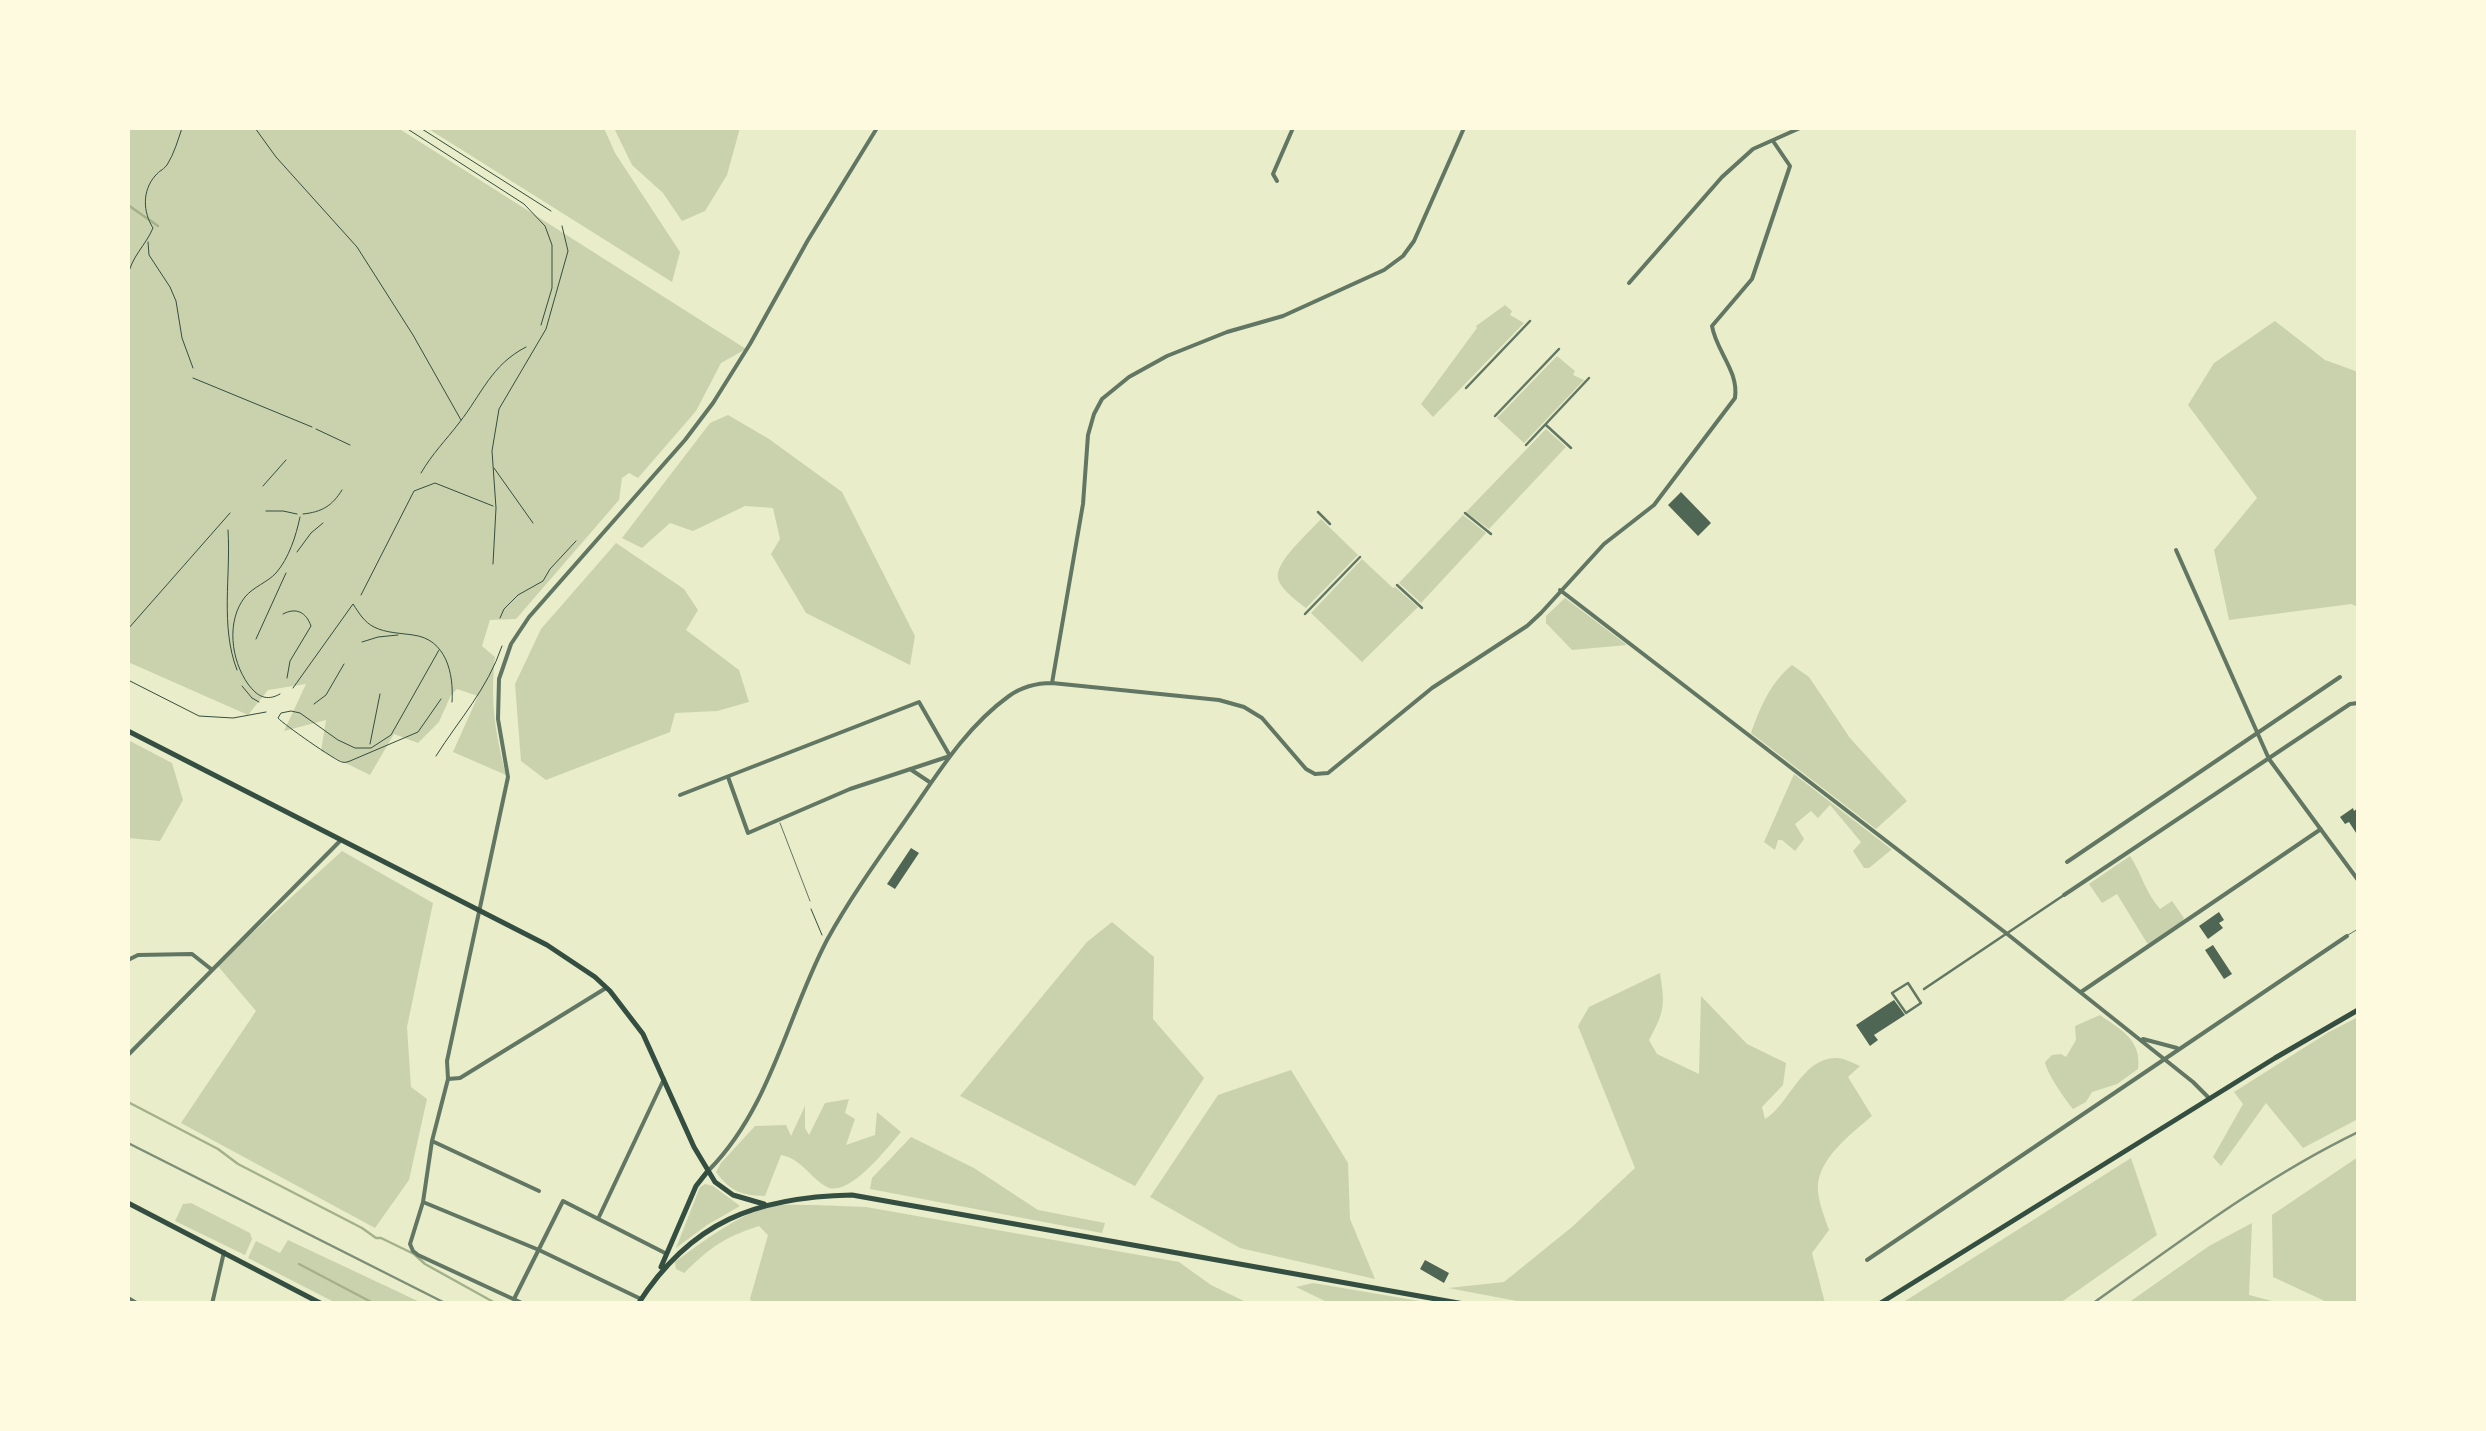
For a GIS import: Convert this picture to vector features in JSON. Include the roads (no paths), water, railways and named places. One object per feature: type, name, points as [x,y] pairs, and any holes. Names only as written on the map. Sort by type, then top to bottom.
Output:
[{"type":"main road","points":[[128,731],[573,960],[606,988],[643,1034],[707,1172],[733,1195],[767,1205]]},
{"type":"main road","points":[[1879,1304],[2358,1010]]},
{"type":"main road","points":[[639,1301],[658,1274],[696,1186],[707,1172]]},
{"type":"main road","points":[[658,1274],[708,1230],[742,1212],[829,1196],[870,1198],[1464,1304]]},
{"type":"main road","points":[[128,1202],[322,1304]]},
{"type":"street","points":[[524,1304],[413,1251],[410,1244],[423,1202],[432,1141],[448,1079],[447,1061],[508,776],[498,720],[499,679],[511,644],[529,617],[713,403],[877,128]]},
{"type":"street","points":[[1277,181],[1273,174],[1293,128]]},
{"type":"street","points":[[1052,683],[1083,504],[1088,434],[1102,399],[1129,377],[1167,356],[1227,332],[1283,316],[1384,270],[1403,256],[1414,241],[1464,128]]},
{"type":"street","points":[[1628,283],[1722,177],[1753,149],[1800,128]]},
{"type":"street","points":[[707,1172],[728,1149],[758,1098],[825,943],[847,907],[950,756],[1007,697],[1030,685],[1052,683],[1218,700],[1244,707],[1262,718],[1306,770],[1328,773],[1432,688],[1527,626],[1604,544],[1654,504],[1736,398],[1736,385],[1712,326],[1748,285],[1761,257],[1790,166],[1773,141]]},
{"type":"street","points":[[1466,388],[1530,321]]},
{"type":"street","points":[[1495,416],[1559,349]]},
{"type":"street","points":[[1526,445],[1589,378]]},
{"type":"street","points":[[1545,424],[1571,448]]},
{"type":"street","points":[[1318,512],[1330,524]]},
{"type":"street","points":[[1465,513],[1491,534]]},
{"type":"street","points":[[2176,550],[2269,759],[2358,880]]},
{"type":"street","points":[[1305,614],[1360,557]]},
{"type":"street","points":[[1397,585],[1422,608]]},
{"type":"street","points":[[1560,590],[1918,864],[2210,1099]]},
{"type":"street","points":[[2067,862],[2340,678]]},
{"type":"street","points":[[680,794],[919,702],[950,756]]},
{"type":"street","points":[[1924,988],[2350,704],[2358,703]]},
{"type":"street","points":[[728,776],[748,832],[850,790],[950,756]]},
{"type":"street","points":[[910,768],[932,783]]},
{"type":"street","points":[[2081,992],[2321,829]]},
{"type":"street","points":[[128,1056],[340,840]]},
{"type":"street","points":[[1866,1260],[2346,936]]},
{"type":"street","points":[[128,960],[138,955],[192,954],[211,969]]},
{"type":"street","points":[[1908,983],[1921,1003],[1906,1013],[1892,994],[1908,983]]},
{"type":"street","points":[[448,1079],[460,1078],[606,988]]},
{"type":"street","points":[[2138,1038],[2177,1048]]},
{"type":"street","points":[[598,1219],[664,1079]]},
{"type":"street","points":[[432,1141],[540,1191]]},
{"type":"street","points":[[514,1299],[563,1200],[667,1254]]},
{"type":"street","points":[[423,1202],[539,1250],[639,1301]]},
{"type":"street","points":[[212,1304],[224,1252]]},
{"type":"street","points":[[128,1298],[138,1304]]},
{"type":"lane","points":[[779,820],[810,901]]},
{"type":"lane","points":[[2346,936],[2358,929]]},
{"type":"waterway","points":[[128,205],[158,226]]},
{"type":"waterway","points":[[128,1102],[376,1238],[414,1254],[497,1304]]},
{"type":"waterway","points":[[299,1264],[375,1304]]},
{"type":"railway","points":[[2092,1304],[2255,1191],[2358,1132]]},
{"type":"railway","points":[[128,1143],[447,1304]]}]
